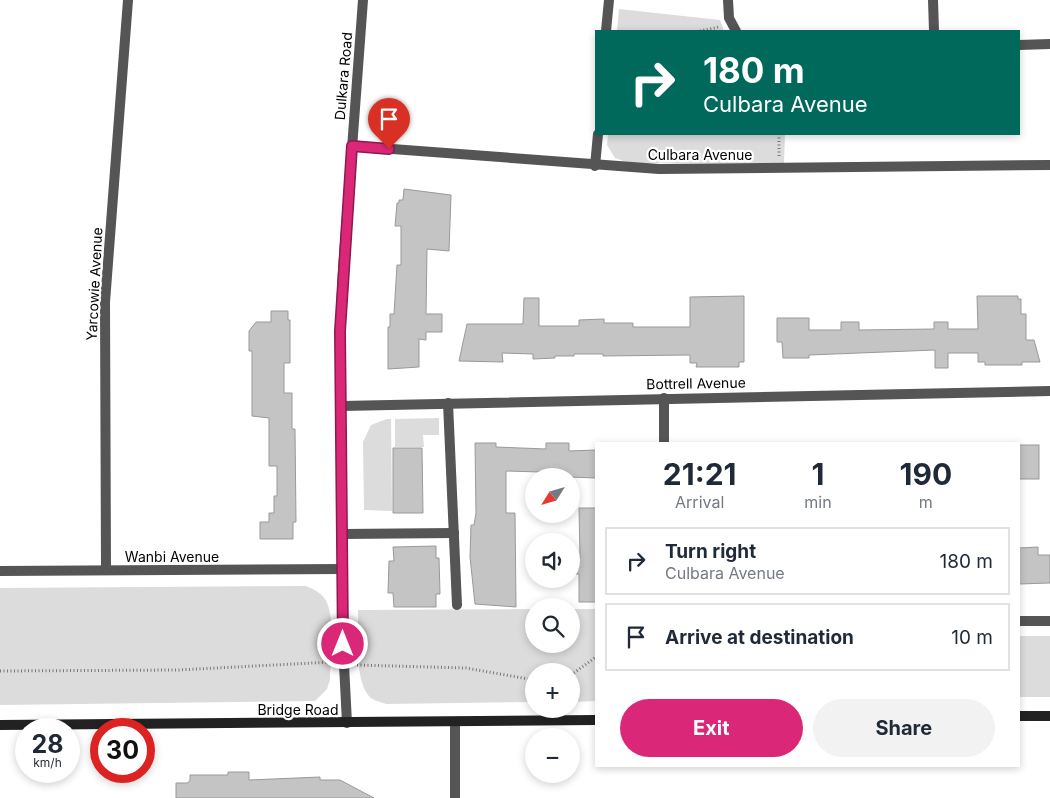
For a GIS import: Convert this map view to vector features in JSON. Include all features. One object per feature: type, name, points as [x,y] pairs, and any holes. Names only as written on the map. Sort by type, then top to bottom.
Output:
[{"type":"main road","points":[[1020,716],[1050,716]]},
{"type":"main road","name":"Bridge Road","points":[[0,725],[595,720]]},
{"type":"street","name":"Yarcowie Avenue","points":[[106,570],[105,302],[128,0]]},
{"type":"street","name":"Dulkara Road","points":[[347,723],[344,661],[340,331],[363,0]]},
{"type":"street","points":[[606,30],[609,0]]},
{"type":"street","points":[[728,0],[728,11],[734,28]]},
{"type":"street","points":[[933,0],[934,30]]},
{"type":"street","points":[[1020,45],[1050,44]]},
{"type":"street","points":[[595,166],[598,135]]},
{"type":"street","name":"Culbara Avenue","points":[[352,146],[595,166],[658,169],[1050,165]]},
{"type":"street","name":"Bottrell Avenue","points":[[342,406],[448,402],[1050,391]]},
{"type":"street","points":[[664,398],[664,442]]},
{"type":"street","points":[[448,402],[457,605]]},
{"type":"street","points":[[342,534],[454,533]]},
{"type":"street","name":"Wanbi Avenue","points":[[0,571],[343,569]]},
{"type":"street","points":[[1020,621],[1050,621]]},
{"type":"street","points":[[455,722],[455,798]]},
{"type":"path","points":[[711,30],[734,28]]},
{"type":"path","points":[[778,167],[779,135]]},
{"type":"path","points":[[580,669],[595,658]]},
{"type":"path","points":[[0,671],[178,670],[344,661],[363,667],[466,668],[525,678]]},
{"type":"shaded area","points":[[619,9],[720,20],[724,30],[617,30]]},
{"type":"shaded area","points":[[608,135],[785,135],[784,163],[629,163],[615,158],[607,145]]},
{"type":"shaded area","points":[[439,418],[439,435],[423,435],[424,447],[395,447],[395,419]]},
{"type":"shaded area","points":[[391,419],[392,511],[364,510],[363,442],[371,425]]},
{"type":"shaded area","points":[[306,586],[319,593],[325,599],[331,626],[330,680],[327,689],[315,701],[0,705],[0,588]]},
{"type":"shaded area","points":[[525,609],[525,653],[580,653],[580,609],[595,609],[595,701],[580,702],[580,663],[525,663],[525,702],[386,704],[374,700],[365,691],[359,669],[358,610]]},
{"type":"shaded area","points":[[1020,636],[1050,636],[1050,697],[1020,697]]},
{"type":"building","points":[[404,189],[451,195],[449,251],[427,249],[426,314],[442,314],[442,332],[426,332],[426,340],[419,339],[419,367],[388,369],[388,327],[390,327],[390,314],[394,314],[397,265],[401,265],[401,226],[395,226],[397,203],[399,203],[399,200],[403,200]]},
{"type":"building","points":[[744,296],[744,362],[739,362],[739,367],[696,367],[697,363],[690,363],[690,355],[603,356],[603,354],[574,354],[574,356],[533,359],[533,354],[502,353],[503,362],[459,361],[467,324],[523,324],[524,298],[539,298],[539,326],[579,326],[579,320],[604,319],[604,323],[633,323],[633,327],[690,327],[690,297]]},
{"type":"building","points":[[977,296],[1018,296],[1018,299],[1021,299],[1021,314],[1026,314],[1026,340],[1034,340],[1040,362],[1022,362],[1022,365],[985,365],[985,362],[978,362],[978,353],[948,353],[948,368],[935,368],[935,350],[809,355],[809,358],[783,358],[782,342],[777,342],[777,318],[809,318],[809,330],[841,330],[841,322],[859,322],[859,330],[934,329],[934,322],[948,322],[948,329],[978,329]]},
{"type":"building","points":[[271,311],[288,311],[288,320],[290,320],[290,363],[284,363],[284,393],[292,393],[292,429],[295,429],[296,522],[293,522],[293,539],[260,539],[260,522],[269,522],[269,513],[274,513],[274,496],[277,496],[277,466],[269,466],[269,418],[252,416],[252,351],[249,351],[249,331],[256,322],[271,322]]},
{"type":"building","points":[[475,443],[496,443],[496,447],[546,449],[546,443],[569,443],[569,451],[595,450],[595,478],[580,477],[580,468],[525,468],[525,472],[506,471],[506,513],[515,513],[516,607],[475,604],[470,557],[471,525],[474,525],[476,513]]},
{"type":"building","points":[[1020,445],[1039,445],[1039,479],[1020,479]]},
{"type":"building","points":[[393,448],[422,448],[423,513],[393,513]]},
{"type":"building","points":[[580,508],[595,508],[595,602],[580,602]]},
{"type":"building","points":[[436,546],[436,558],[439,558],[440,594],[436,594],[436,607],[394,607],[393,593],[388,593],[389,561],[394,561],[393,547]]},
{"type":"building","points":[[1038,547],[1038,555],[1050,555],[1050,583],[1020,584],[1020,548]]},
{"type":"building","points":[[228,772],[249,772],[249,780],[320,777],[320,780],[340,780],[374,798],[176,798],[176,783],[187,783],[190,781],[190,775],[228,775]]},
{"type":"route","points":[[343,644],[340,331],[352,146],[389,149]]}]
